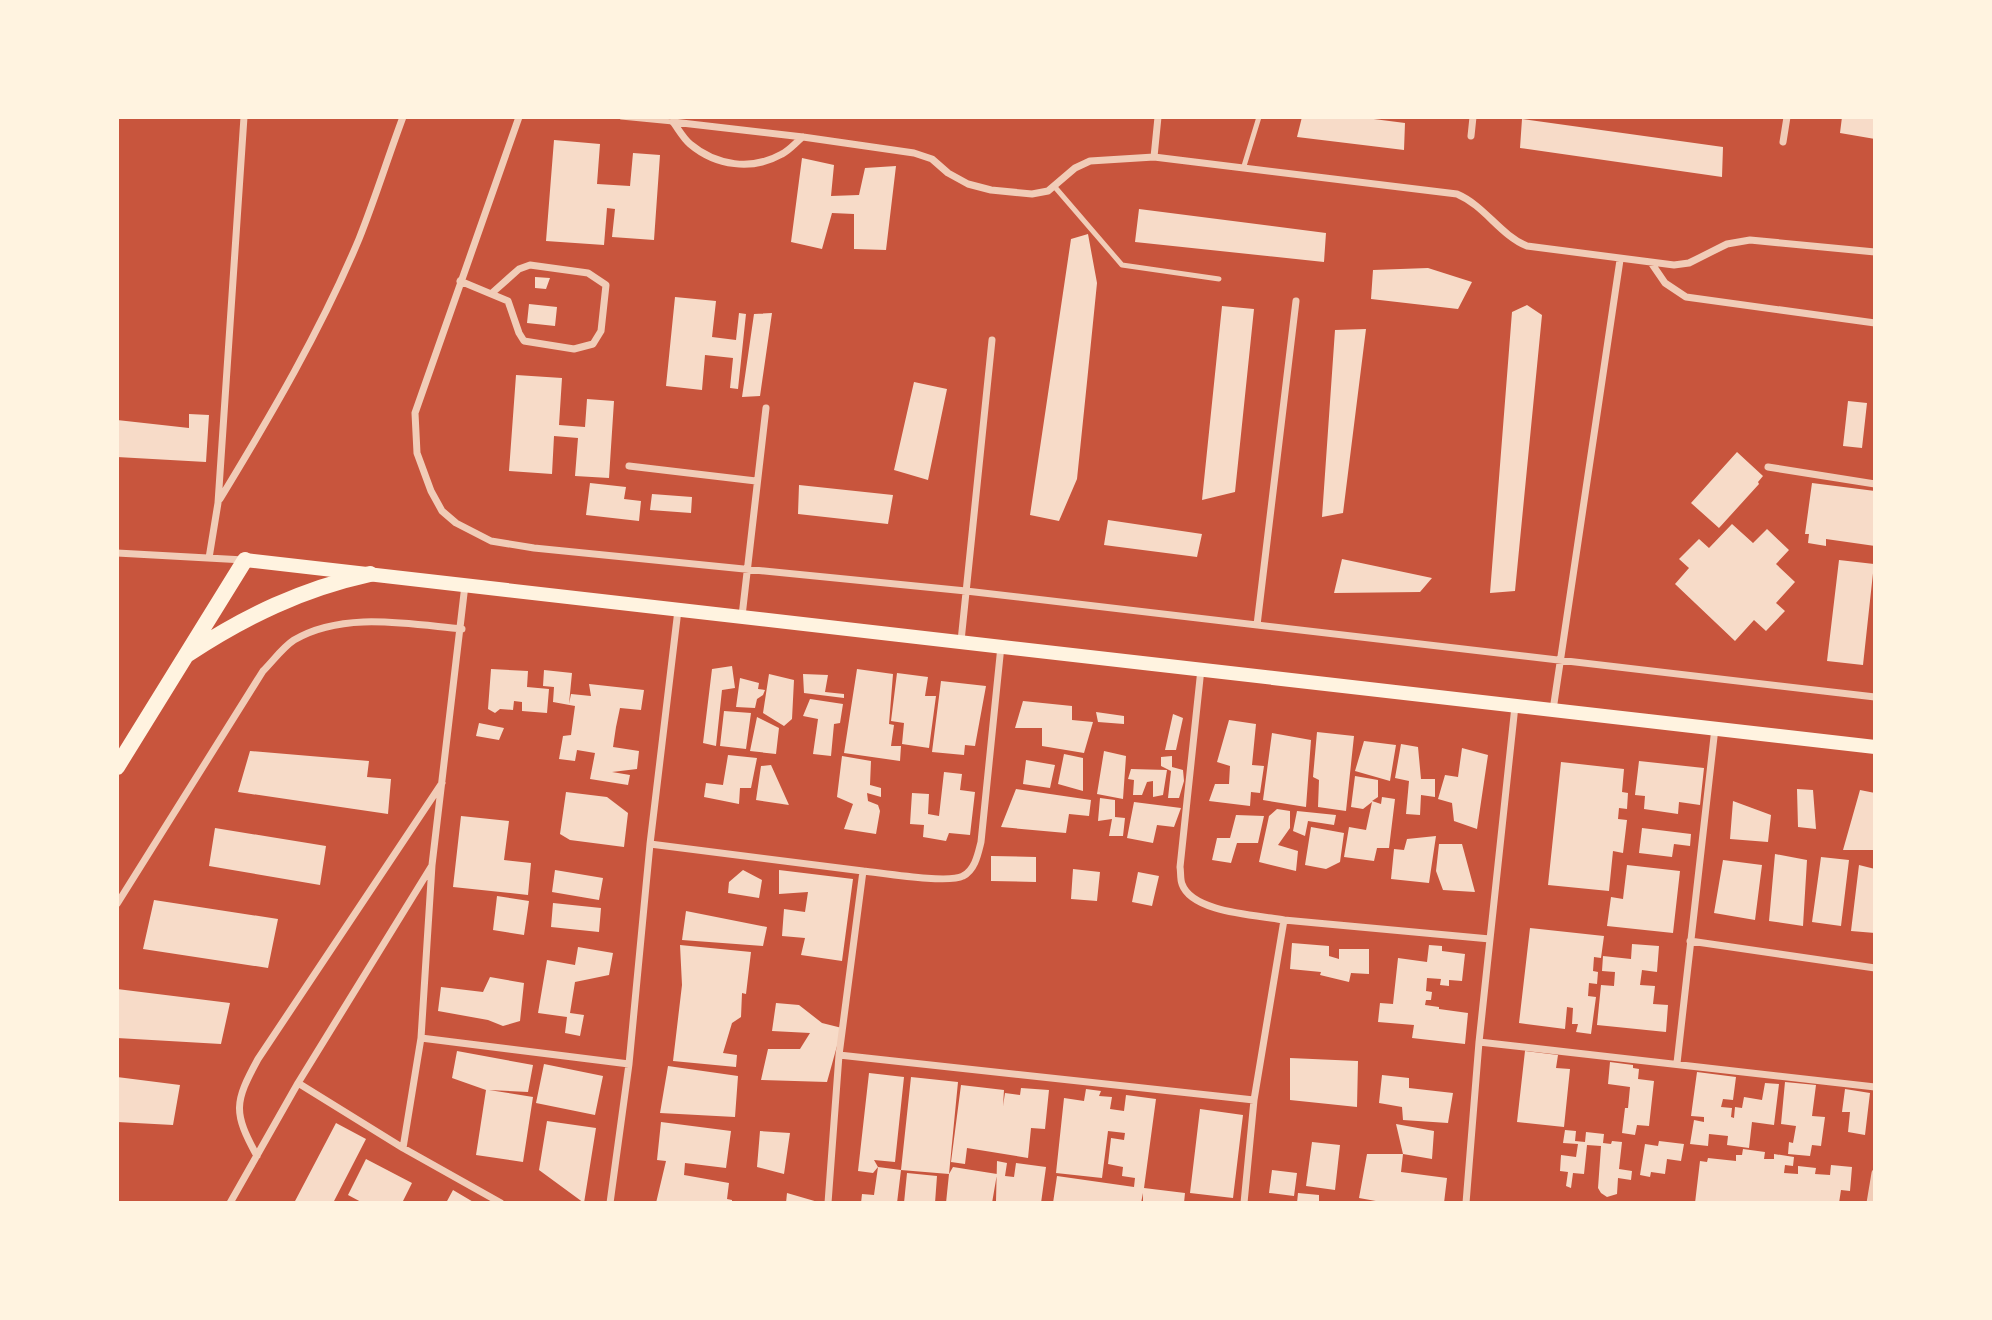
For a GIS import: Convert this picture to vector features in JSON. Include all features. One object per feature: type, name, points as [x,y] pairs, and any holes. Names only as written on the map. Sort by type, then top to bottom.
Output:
[{"type":"main road","points":[[117,768],[245,560],[1875,747]]},
{"type":"main road","points":[[183,658],[230,626],[268,607],[339,581],[370,574]]},
{"type":"street","points":[[209,558],[218,503],[244,117]]},
{"type":"street","points":[[218,503],[266,424],[320,325],[359,238],[403,117]]},
{"type":"street","points":[[519,117],[415,413],[417,453],[431,491],[443,511],[456,523],[491,541],[534,548],[966,591],[1875,697]]},
{"type":"street","points":[[1154,157],[1158,117]]},
{"type":"street","points":[[1471,136],[1473,117]]},
{"type":"street","points":[[1783,142],[1787,117]]},
{"type":"street","points":[[673,122],[688,143],[710,158],[734,165],[772,159],[783,154],[803,137]]},
{"type":"street","points":[[673,122],[924,155],[958,180],[991,190],[1032,194],[1048,191],[1082,164],[1090,161],[1154,157],[1457,194],[1468,199],[1511,238],[1527,246],[1652,264],[1689,263],[1727,244],[1750,240],[1875,252]]},
{"type":"street","points":[[1553,710],[1620,260]]},
{"type":"street","points":[[1652,264],[1665,283],[1686,297],[1875,323]]},
{"type":"street","points":[[460,281],[508,301],[524,341],[574,349],[593,344],[601,331],[606,285],[588,273],[530,265],[519,269],[492,293]]},
{"type":"street","points":[[1258,625],[1296,301]]},
{"type":"street","points":[[961,641],[992,340]]},
{"type":"street","points":[[741,616],[766,408]]},
{"type":"street","points":[[629,466],[756,481]]},
{"type":"street","points":[[1768,467],[1875,484]]},
{"type":"street","points":[[117,553],[245,560]]},
{"type":"street","points":[[403,1148],[421,1038],[432,865],[462,629],[465,584]]},
{"type":"street","points":[[610,1203],[629,1064],[650,844],[678,609]]},
{"type":"street","points":[[117,904],[263,671],[292,641],[321,627],[358,623],[397,622],[462,629]]},
{"type":"street","points":[[650,844],[947,880],[964,876],[976,862],[981,842],[1001,646]]},
{"type":"street","points":[[1201,669],[1180,867],[1182,886],[1198,902],[1216,909],[1284,920],[1490,939]]},
{"type":"street","points":[[1466,1203],[1479,1042],[1515,706]]},
{"type":"street","points":[[1677,1063],[1715,728]]},
{"type":"street","points":[[257,1156],[241,1128],[239,1111],[242,1089],[258,1059],[443,782]]},
{"type":"street","points":[[230,1203],[298,1083],[432,865]]},
{"type":"street","points":[[828,1203],[839,1055],[863,871]]},
{"type":"street","points":[[1244,1203],[1254,1100],[1284,920]]},
{"type":"street","points":[[1690,941],[1875,968]]},
{"type":"street","points":[[421,1038],[629,1064]]},
{"type":"street","points":[[1479,1042],[1875,1087]]},
{"type":"street","points":[[839,1055],[1254,1100]]},
{"type":"street","points":[[298,1083],[403,1148],[501,1203]]},
{"type":"street","points":[[1870,1203],[1875,1173]]},
{"type":"lane","points":[[621,117],[673,122]]},
{"type":"lane","points":[[1244,166],[1259,117]]},
{"type":"lane","points":[[1054,186],[1122,265],[1219,279]]},
{"type":"building","points":[[1302,117],[1358,117],[1405,123],[1404,150],[1297,137]]},
{"type":"building","points":[[1842,117],[1875,117],[1875,139],[1840,133]]},
{"type":"building","points":[[1522,119],[1723,147],[1722,177],[1520,148]]},
{"type":"building","points":[[554,140],[600,144],[597,184],[630,186],[633,153],[660,155],[654,240],[612,237],[615,209],[607,208],[604,245],[546,241]]},
{"type":"building","points":[[802,158],[834,165],[831,196],[859,195],[865,168],[896,166],[886,250],[854,249],[854,214],[832,213],[822,249],[791,242]]},
{"type":"building","points":[[1139,209],[1326,233],[1324,262],[1135,242]]},
{"type":"building","points":[[1088,234],[1097,283],[1087,382],[1077,479],[1059,521],[1030,515],[1071,239]]},
{"type":"building","points":[[1428,268],[1472,282],[1458,309],[1371,299],[1373,270]]},
{"type":"building","points":[[535,277],[550,278],[546,289],[535,288]]},
{"type":"building","points":[[675,297],[716,301],[712,337],[736,340],[739,313],[746,314],[738,389],[730,388],[733,358],[705,355],[702,390],[666,386]]},
{"type":"building","points":[[529,304],[557,307],[555,326],[527,323]]},
{"type":"building","points":[[1527,305],[1542,315],[1515,591],[1490,593],[1512,312]]},
{"type":"building","points":[[1222,306],[1254,309],[1235,492],[1202,500]]},
{"type":"building","points":[[772,313],[760,396],[742,397],[754,314]]},
{"type":"building","points":[[1366,329],[1343,513],[1322,517],[1335,330]]},
{"type":"building","points":[[516,375],[562,378],[559,425],[585,427],[587,399],[614,401],[609,478],[575,476],[578,438],[554,436],[552,474],[509,471]]},
{"type":"building","points":[[914,382],[947,389],[928,480],[894,470]]},
{"type":"building","points":[[1848,401],[1867,403],[1862,448],[1843,446]]},
{"type":"building","points":[[189,414],[209,415],[206,462],[117,457],[117,420],[189,428]]},
{"type":"building","points":[[1737,452],[1763,476],[1759,484],[1719,528],[1691,503]]},
{"type":"building","points":[[590,483],[626,487],[624,499],[641,501],[639,521],[586,515]]},
{"type":"building","points":[[1812,483],[1875,491],[1875,546],[1826,539],[1826,546],[1808,543],[1809,534],[1805,534]]},
{"type":"building","points":[[799,485],[893,495],[888,524],[798,514]]},
{"type":"building","points":[[652,494],[692,497],[691,513],[650,510]]},
{"type":"building","points":[[1108,520],[1202,534],[1197,557],[1104,545]]},
{"type":"building","points":[[1732,524],[1753,543],[1767,529],[1789,550],[1776,564],[1795,582],[1776,603],[1785,611],[1766,631],[1754,620],[1735,641],[1675,584],[1689,568],[1679,559],[1699,539],[1709,548]]},
{"type":"building","points":[[1342,559],[1432,578],[1420,592],[1334,593]]},
{"type":"building","points":[[1839,560],[1874,564],[1863,665],[1827,661]]},
{"type":"building","points":[[732,666],[735,688],[722,690],[716,746],[703,743],[712,669]]},
{"type":"building","points":[[491,669],[528,671],[527,687],[549,689],[547,713],[522,711],[522,702],[514,701],[513,710],[500,709],[495,713],[488,709]]},
{"type":"building","points":[[857,669],[893,674],[889,724],[894,725],[891,746],[901,746],[900,761],[844,753]]},
{"type":"building","points":[[544,670],[572,673],[569,704],[571,694],[591,696],[589,684],[644,690],[641,710],[620,708],[616,727],[613,747],[639,751],[637,769],[612,772],[630,775],[628,785],[590,779],[595,753],[577,750],[575,761],[559,759],[563,736],[571,735],[575,706],[553,702],[554,687],[543,686]]},
{"type":"building","points":[[897,673],[928,677],[925,696],[936,696],[929,748],[902,744],[904,723],[891,721]]},
{"type":"building","points":[[769,674],[794,680],[792,719],[784,726],[763,713]]},
{"type":"building","points":[[803,674],[828,675],[825,692],[844,694],[844,698],[804,693]]},
{"type":"building","points":[[740,678],[759,683],[758,689],[765,690],[757,699],[755,708],[736,707]]},
{"type":"building","points":[[941,681],[986,686],[975,746],[965,745],[964,755],[932,752]]},
{"type":"building","points":[[810,699],[843,704],[840,723],[834,724],[831,756],[813,754],[818,719],[803,716]]},
{"type":"building","points":[[1023,701],[1072,706],[1072,720],[1093,722],[1084,753],[1042,746],[1042,728],[1015,728]]},
{"type":"building","points":[[724,711],[751,713],[746,749],[720,746]]},
{"type":"building","points":[[1096,712],[1124,716],[1124,724],[1098,722]]},
{"type":"building","points":[[1173,714],[1183,718],[1176,750],[1165,750]]},
{"type":"building","points":[[757,717],[779,728],[776,754],[750,751]]},
{"type":"building","points":[[1229,720],[1256,724],[1252,765],[1264,766],[1260,793],[1251,792],[1250,806],[1209,801],[1215,784],[1229,784],[1230,766],[1217,762]]},
{"type":"building","points":[[479,723],[504,728],[499,740],[476,736]]},
{"type":"building","points":[[1317,732],[1354,736],[1346,811],[1318,807],[1319,780],[1313,777]]},
{"type":"building","points":[[1272,733],[1311,740],[1306,807],[1263,800]]},
{"type":"building","points":[[1364,741],[1396,745],[1390,781],[1355,771]]},
{"type":"building","points":[[1401,744],[1418,747],[1421,779],[1435,779],[1435,797],[1421,795],[1420,815],[1406,814],[1409,781],[1395,778]]},
{"type":"building","points":[[1462,748],[1488,755],[1477,829],[1454,821],[1452,803],[1438,799],[1445,775],[1458,777]]},
{"type":"building","points":[[250,751],[369,761],[367,777],[391,779],[388,814],[238,792]]},
{"type":"building","points":[[1104,751],[1126,756],[1123,799],[1097,794]]},
{"type":"building","points":[[1064,754],[1083,758],[1083,791],[1058,784]]},
{"type":"building","points":[[728,755],[757,758],[751,788],[740,788],[739,804],[704,797],[706,783],[723,785]]},
{"type":"building","points":[[842,756],[871,761],[870,785],[881,788],[881,797],[867,793],[868,801],[878,805],[880,811],[876,834],[844,829],[853,804],[837,797]]},
{"type":"building","points":[[1172,756],[1172,767],[1183,770],[1184,781],[1179,798],[1168,798],[1171,771],[1161,766],[1161,757]]},
{"type":"building","points":[[1026,760],[1055,765],[1050,788],[1023,784]]},
{"type":"building","points":[[1639,761],[1704,768],[1700,805],[1679,802],[1678,814],[1644,809],[1645,796],[1635,795]]},
{"type":"building","points":[[1561,762],[1624,769],[1622,792],[1628,793],[1627,809],[1619,808],[1618,819],[1627,820],[1623,853],[1613,851],[1609,891],[1548,885]]},
{"type":"building","points":[[771,765],[789,805],[756,800],[761,766]]},
{"type":"building","points":[[1131,769],[1167,770],[1163,795],[1153,797],[1153,781],[1147,782],[1142,795],[1133,795],[1134,780],[1128,779]]},
{"type":"building","points":[[944,772],[962,774],[960,790],[975,792],[970,835],[949,833],[946,841],[923,837],[924,825],[910,824],[912,793],[929,794],[928,814],[939,816]]},
{"type":"building","points":[[1355,776],[1378,780],[1378,797],[1372,801],[1381,804],[1382,797],[1395,799],[1389,848],[1377,848],[1374,861],[1344,857],[1349,827],[1366,830],[1372,802],[1363,809],[1351,807]]},
{"type":"building","points":[[1016,789],[1091,800],[1089,816],[1069,814],[1066,833],[1001,827]]},
{"type":"building","points":[[1797,789],[1813,790],[1816,829],[1798,827]]},
{"type":"building","points":[[1860,790],[1875,793],[1875,850],[1843,850]]},
{"type":"building","points":[[566,792],[607,797],[628,813],[624,847],[570,840],[560,834]]},
{"type":"building","points":[[1100,798],[1115,800],[1115,817],[1125,818],[1123,836],[1109,836],[1112,819],[1098,821]]},
{"type":"building","points":[[1733,801],[1771,815],[1768,842],[1730,839]]},
{"type":"building","points":[[1134,802],[1181,808],[1174,827],[1157,825],[1153,843],[1127,838]]},
{"type":"building","points":[[1277,809],[1290,811],[1290,828],[1278,845],[1298,851],[1296,871],[1259,862],[1269,816]]},
{"type":"building","points":[[1297,811],[1336,815],[1334,825],[1308,821],[1305,836],[1293,831]]},
{"type":"building","points":[[1236,815],[1264,816],[1258,843],[1237,843],[1231,863],[1212,860],[1217,838],[1230,838]]},
{"type":"building","points":[[461,816],[509,821],[504,860],[531,863],[528,895],[453,887]]},
{"type":"building","points":[[1311,827],[1344,833],[1340,862],[1326,869],[1305,865]]},
{"type":"building","points":[[215,828],[326,846],[320,885],[209,866]]},
{"type":"building","points":[[1642,828],[1691,834],[1690,846],[1674,844],[1672,857],[1639,853]]},
{"type":"building","points":[[1436,836],[1429,883],[1391,879],[1394,849],[1404,850],[1407,839]]},
{"type":"building","points":[[1439,844],[1462,844],[1475,892],[1443,890],[1436,871]]},
{"type":"building","points":[[1775,854],[1807,860],[1803,926],[1769,921]]},
{"type":"building","points":[[991,856],[1036,857],[1036,882],[991,881]]},
{"type":"building","points":[[1821,857],[1849,860],[1841,926],[1812,922]]},
{"type":"building","points":[[1723,860],[1762,865],[1755,920],[1714,913]]},
{"type":"building","points":[[1627,865],[1680,871],[1673,933],[1607,926],[1611,897],[1623,899]]},
{"type":"building","points":[[1859,865],[1875,869],[1875,933],[1851,931]]},
{"type":"building","points":[[1073,869],[1100,872],[1097,901],[1071,899]]},
{"type":"building","points":[[555,870],[603,878],[599,900],[552,892]]},
{"type":"building","points":[[743,870],[762,880],[759,898],[728,893],[729,882]]},
{"type":"building","points":[[779,870],[853,879],[842,961],[801,955],[805,938],[782,936],[784,909],[805,912],[808,892],[779,894]]},
{"type":"building","points":[[1138,872],[1159,876],[1152,906],[1132,902]]},
{"type":"building","points":[[497,896],[529,901],[524,935],[493,930]]},
{"type":"building","points":[[154,900],[278,919],[268,968],[143,949]]},
{"type":"building","points":[[553,903],[601,908],[599,932],[551,927]]},
{"type":"building","points":[[686,911],[767,927],[763,946],[682,940]]},
{"type":"building","points":[[1530,928],[1604,936],[1601,958],[1594,957],[1593,971],[1598,972],[1597,984],[1589,983],[1588,996],[1596,997],[1591,1034],[1576,1032],[1578,1024],[1572,1024],[1573,1008],[1567,1007],[1565,1029],[1519,1023]]},
{"type":"building","points":[[1292,943],[1329,946],[1329,956],[1339,959],[1339,949],[1369,949],[1369,974],[1351,973],[1349,982],[1320,975],[1321,972],[1290,969]]},
{"type":"building","points":[[1632,944],[1659,946],[1657,972],[1642,970],[1640,985],[1655,986],[1653,1004],[1668,1005],[1666,1032],[1597,1025],[1601,985],[1614,986],[1615,972],[1602,971],[1603,956],[1631,959]]},
{"type":"building","points":[[680,945],[751,952],[746,994],[742,993],[741,1017],[732,1023],[723,1053],[737,1055],[736,1067],[673,1061],[682,985]]},
{"type":"building","points":[[1429,945],[1442,946],[1442,951],[1465,954],[1462,981],[1449,980],[1449,986],[1440,985],[1441,979],[1427,978],[1426,991],[1432,992],[1431,1000],[1426,1000],[1425,1005],[1468,1013],[1465,1044],[1412,1038],[1414,1025],[1378,1022],[1380,1003],[1393,1004],[1398,958],[1427,962]]},
{"type":"building","points":[[578,947],[613,953],[609,975],[575,982],[570,1013],[584,1015],[580,1036],[565,1033],[567,1017],[538,1013],[547,960],[575,965]]},
{"type":"building","points":[[490,977],[524,983],[520,1021],[503,1026],[488,1020],[438,1011],[441,987],[483,992]]},
{"type":"building","points":[[117,989],[230,1003],[221,1044],[117,1038]]},
{"type":"building","points":[[776,1003],[799,1005],[822,1023],[842,1028],[827,1082],[761,1080],[768,1049],[800,1049],[810,1033],[772,1031]]},
{"type":"building","points":[[457,1051],[533,1065],[528,1092],[489,1090],[533,1097],[523,1162],[476,1155],[486,1090],[452,1078]]},
{"type":"building","points":[[1525,1051],[1558,1055],[1556,1068],[1570,1069],[1564,1127],[1517,1122]]},
{"type":"building","points":[[1290,1058],[1358,1061],[1357,1107],[1290,1100]]},
{"type":"building","points":[[1610,1062],[1633,1065],[1633,1068],[1639,1069],[1638,1079],[1654,1081],[1649,1126],[1637,1125],[1635,1135],[1622,1133],[1630,1087],[1608,1084]]},
{"type":"building","points":[[544,1064],[603,1076],[595,1115],[536,1103]]},
{"type":"building","points":[[668,1066],[738,1076],[735,1117],[660,1113]]},
{"type":"building","points":[[1697,1072],[1736,1077],[1733,1100],[1723,1099],[1721,1107],[1732,1108],[1731,1117],[1734,1118],[1735,1107],[1742,1108],[1744,1097],[1762,1100],[1765,1083],[1779,1084],[1774,1125],[1752,1122],[1749,1148],[1727,1145],[1728,1136],[1709,1134],[1708,1146],[1690,1144],[1694,1120],[1704,1122],[1704,1117],[1691,1116]]},
{"type":"building","points":[[869,1073],[904,1077],[895,1162],[874,1160],[878,1167],[873,1173],[858,1171]]},
{"type":"building","points":[[1382,1075],[1409,1078],[1409,1088],[1453,1093],[1448,1123],[1403,1120],[1402,1107],[1379,1103]]},
{"type":"building","points":[[117,1077],[180,1085],[173,1125],[117,1122]]},
{"type":"building","points":[[911,1077],[958,1082],[949,1174],[901,1170]]},
{"type":"building","points":[[1785,1082],[1816,1085],[1812,1116],[1825,1117],[1821,1146],[1812,1145],[1810,1156],[1788,1154],[1789,1142],[1793,1143],[1796,1126],[1781,1124]]},
{"type":"building","points":[[961,1085],[1004,1090],[1003,1106],[1005,1093],[1020,1095],[1021,1088],[1049,1090],[1045,1129],[1031,1128],[1028,1158],[967,1148],[965,1164],[951,1162]]},
{"type":"building","points":[[1086,1089],[1101,1091],[1099,1096],[1112,1097],[1110,1109],[1124,1111],[1126,1095],[1156,1099],[1144,1188],[1185,1193],[1184,1203],[1143,1203],[1143,1193],[1141,1203],[1053,1203],[1057,1176],[1134,1187],[1135,1178],[1122,1176],[1123,1167],[1108,1164],[1111,1138],[1124,1140],[1125,1133],[1108,1131],[1102,1178],[1056,1173],[1064,1098],[1084,1101]]},
{"type":"building","points":[[1845,1089],[1870,1093],[1865,1135],[1848,1132],[1850,1112],[1842,1112]]},
{"type":"building","points":[[1200,1109],[1243,1115],[1233,1198],[1190,1193]]},
{"type":"building","points":[[547,1121],[596,1128],[584,1203],[539,1170]]},
{"type":"building","points":[[661,1122],[731,1131],[726,1168],[685,1163],[684,1175],[729,1183],[727,1199],[732,1200],[732,1203],[656,1203],[666,1161],[657,1160]]},
{"type":"building","points":[[336,1123],[366,1139],[333,1203],[294,1203]]},
{"type":"building","points":[[1396,1124],[1434,1131],[1432,1159],[1403,1154]]},
{"type":"building","points":[[1565,1130],[1576,1131],[1575,1141],[1585,1142],[1586,1132],[1604,1134],[1603,1143],[1622,1142],[1619,1169],[1632,1171],[1631,1180],[1618,1178],[1617,1194],[1607,1197],[1601,1193],[1598,1188],[1601,1146],[1587,1145],[1584,1174],[1573,1173],[1571,1188],[1566,1186],[1568,1172],[1560,1171],[1561,1155],[1576,1157],[1578,1144],[1563,1143]]},
{"type":"building","points":[[760,1131],[790,1133],[784,1174],[757,1167]]},
{"type":"building","points":[[1659,1141],[1684,1144],[1681,1161],[1667,1159],[1665,1174],[1651,1172],[1650,1177],[1640,1175],[1645,1144],[1658,1146]]},
{"type":"building","points":[[1312,1142],[1340,1145],[1335,1190],[1306,1186]]},
{"type":"building","points":[[1743,1149],[1765,1152],[1764,1159],[1774,1159],[1774,1154],[1794,1157],[1793,1166],[1785,1165],[1784,1173],[1798,1174],[1798,1166],[1816,1168],[1815,1174],[1830,1175],[1831,1165],[1852,1167],[1850,1191],[1841,1190],[1839,1203],[1695,1203],[1700,1161],[1707,1162],[1708,1158],[1736,1161],[1736,1155],[1742,1155]]},
{"type":"building","points":[[1367,1154],[1403,1154],[1401,1172],[1447,1178],[1444,1203],[1387,1203],[1359,1198]]},
{"type":"building","points":[[366,1159],[412,1183],[402,1203],[363,1203],[348,1195]]},
{"type":"building","points":[[997,1161],[1007,1163],[1005,1176],[1014,1177],[1016,1163],[1046,1167],[1041,1203],[996,1201]]},
{"type":"building","points":[[878,1167],[901,1170],[897,1203],[861,1203],[862,1194],[874,1195]]},
{"type":"building","points":[[953,1167],[997,1174],[992,1203],[946,1203],[949,1174]]},
{"type":"building","points":[[1272,1170],[1297,1173],[1294,1196],[1269,1193]]},
{"type":"building","points":[[907,1173],[937,1176],[935,1203],[904,1203]]},
{"type":"building","points":[[453,1190],[475,1203],[446,1203]]},
{"type":"building","points":[[787,1193],[818,1202],[818,1203],[786,1203]]},
{"type":"building","points":[[1298,1193],[1319,1195],[1319,1203],[1297,1203]]}]
